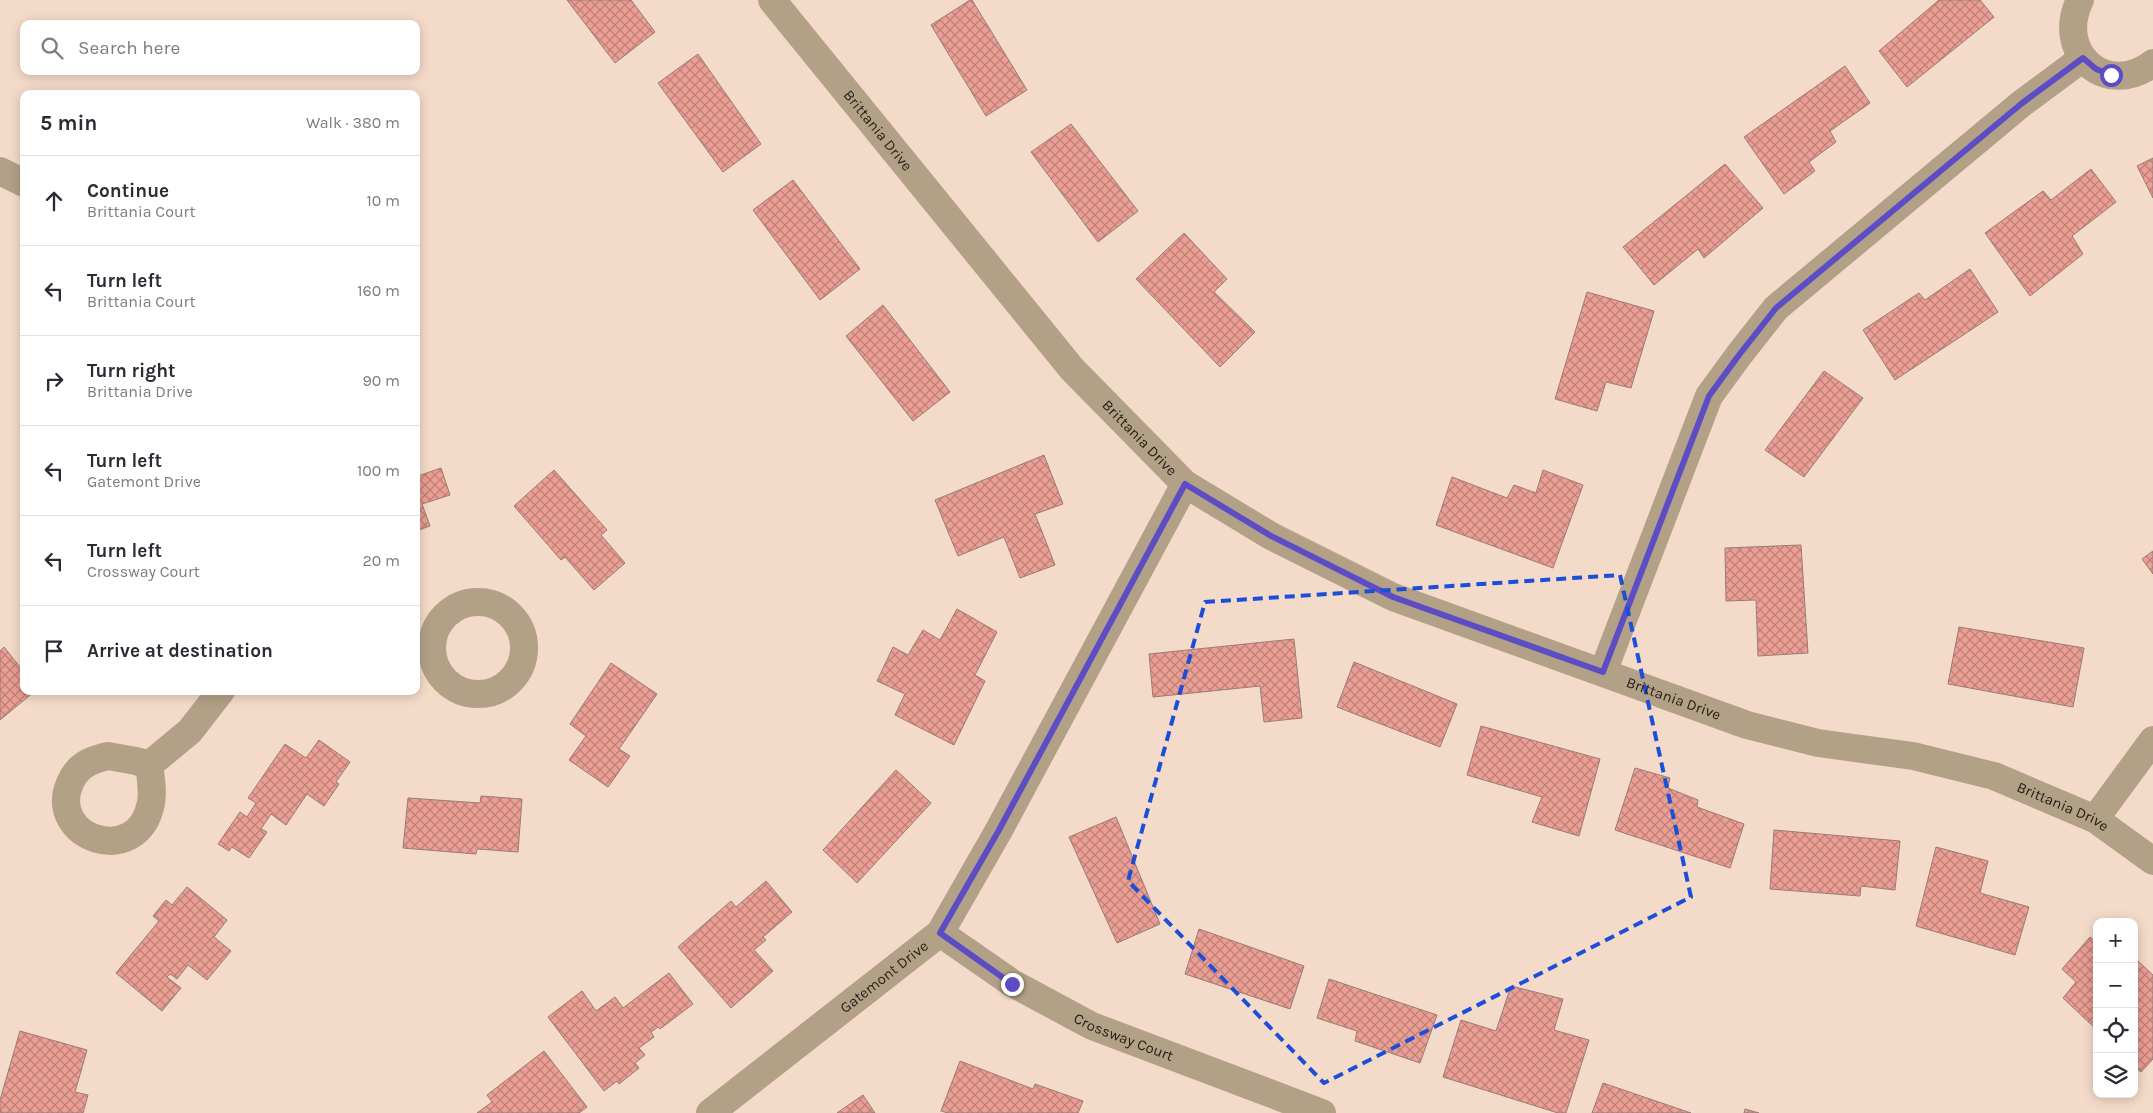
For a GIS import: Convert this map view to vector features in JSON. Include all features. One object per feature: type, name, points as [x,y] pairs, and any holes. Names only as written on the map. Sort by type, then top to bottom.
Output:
[{"type":"street","name":"Brittania Drive","points":[[772,0],[1072,369],[1185,484],[1271,536],[1393,597],[1747,725],[1818,742],[1914,756],[1994,776],[2095,819],[2153,861]]},
{"type":"street","points":[[2080,0],[2074,14],[2072,30],[2075,45],[2083,58],[2096,69],[2111,75],[2128,76],[2144,70],[2153,63]]},
{"type":"street","points":[[1603,672],[1709,396],[1739,355],[1776,308],[2021,104],[2083,58]]},
{"type":"street","points":[[0,171],[20,181]]},
{"type":"street","name":"Gatemont Drive","points":[[710,1113],[940,933],[999,830],[1185,484]]},
{"type":"street","points":[[148,765],[190,731],[219,695]]},
{"type":"street","points":[[2095,819],[2153,740]]},
{"type":"street","name":"Crossway Court","points":[[940,933],[1012,984],[1092,1026],[1322,1113]]},
{"type":"highlighted area","points":[[1620,575],[1691,897],[1324,1083],[1128,881],[1205,602]]},
{"type":"building","points":[[567,0],[631,0],[655,32],[615,63]]},
{"type":"building","points":[[972,0],[1027,90],[986,116],[931,25]]},
{"type":"building","points":[[1939,0],[1980,0],[1994,17],[1907,87],[1879,51]]},
{"type":"building","points":[[698,54],[761,144],[723,172],[658,83]]},
{"type":"building","points":[[1845,66],[1870,103],[1830,131],[1836,142],[1809,162],[1815,171],[1784,194],[1744,137]]},
{"type":"building","points":[[1071,124],[1138,211],[1098,242],[1031,152]]},
{"type":"building","points":[[2153,158],[2153,198],[2137,166]]},
{"type":"building","points":[[1725,164],[1763,208],[1704,258],[1698,249],[1654,285],[1623,247]]},
{"type":"building","points":[[2091,169],[2116,202],[2072,236],[2083,254],[2030,296],[1985,233],[2043,191],[2051,200]]},
{"type":"building","points":[[793,180],[860,269],[820,300],[753,210]]},
{"type":"building","points":[[1184,233],[1227,279],[1214,292],[1255,332],[1220,367],[1136,279]]},
{"type":"building","points":[[1970,269],[1998,312],[1895,380],[1863,330],[1919,293],[1925,300]]},
{"type":"building","points":[[1587,292],[1654,311],[1631,388],[1606,382],[1597,411],[1555,399]]},
{"type":"building","points":[[883,305],[950,392],[913,421],[846,336]]},
{"type":"building","points":[[1824,371],[1863,398],[1804,477],[1765,450]]},
{"type":"building","points":[[1044,455],[1063,504],[1035,514],[1055,565],[1020,578],[1004,537],[958,556],[935,500]]},
{"type":"building","points":[[441,468],[450,495],[422,504],[430,526],[420,530],[420,475]]},
{"type":"building","points":[[554,470],[607,530],[601,535],[625,563],[594,590],[565,557],[561,560],[514,506]]},
{"type":"building","points":[[1543,470],[1583,485],[1553,568],[1436,525],[1452,477],[1507,498],[1514,485],[1536,493]]},
{"type":"building","points":[[1801,545],[1808,653],[1758,656],[1756,600],[1726,601],[1725,548]]},
{"type":"building","points":[[2153,551],[2153,574],[2142,559]]},
{"type":"building","points":[[957,609],[997,632],[975,675],[985,681],[954,745],[895,715],[905,694],[877,681],[893,647],[908,655],[923,630],[940,640]]},
{"type":"building","points":[[1959,627],[2084,648],[2073,707],[1948,684]]},
{"type":"building","points":[[1294,639],[1302,718],[1264,722],[1260,686],[1153,697],[1149,654]]},
{"type":"building","points":[[4,647],[20,667],[20,695],[30,695],[0,720],[0,651]]},
{"type":"building","points":[[1354,662],[1457,704],[1440,747],[1337,707]]},
{"type":"building","points":[[611,663],[657,694],[619,749],[630,756],[608,787],[569,760],[586,736],[570,724]]},
{"type":"building","points":[[1481,726],[1600,759],[1579,836],[1532,822],[1542,797],[1467,775]]},
{"type":"building","points":[[319,740],[350,762],[336,782],[339,784],[324,806],[307,794],[286,825],[271,814],[261,829],[267,832],[249,858],[232,847],[229,851],[218,844],[240,812],[247,817],[256,803],[248,798],[285,744],[306,758]]},
{"type":"building","points":[[1635,768],[1670,778],[1668,788],[1698,800],[1697,807],[1744,824],[1730,868],[1615,830]]},
{"type":"building","points":[[896,770],[931,803],[857,883],[823,850]]},
{"type":"building","points":[[481,796],[522,799],[518,852],[477,849],[476,854],[403,848],[408,798],[480,803]]},
{"type":"building","points":[[1116,817],[1160,924],[1117,943],[1069,837]]},
{"type":"building","points":[[1774,830],[1900,841],[1895,890],[1861,886],[1860,896],[1770,889]]},
{"type":"building","points":[[1936,847],[1988,861],[1980,893],[2029,907],[2015,955],[1916,926]]},
{"type":"building","points":[[766,881],[792,912],[763,937],[766,940],[754,950],[773,971],[731,1008],[678,947],[731,901],[736,907]]},
{"type":"building","points":[[187,887],[227,920],[214,937],[231,951],[207,980],[188,965],[177,979],[170,974],[167,977],[181,988],[162,1011],[116,973],[159,921],[153,916],[166,900],[172,905]]},
{"type":"building","points":[[1199,929],[1304,966],[1290,1009],[1185,974]]},
{"type":"building","points":[[2090,937],[2093,940],[2093,1026],[2063,998],[2076,982],[2062,969]]},
{"type":"building","points":[[2138,961],[2153,975],[2153,1059],[2141,1072],[2138,1069]]},
{"type":"building","points":[[669,973],[693,1004],[660,1029],[658,1027],[651,1032],[654,1037],[639,1048],[645,1055],[635,1063],[639,1068],[619,1084],[617,1081],[604,1091],[548,1017],[582,991],[596,1011],[615,997],[623,1008]]},
{"type":"building","points":[[1329,979],[1437,1015],[1420,1063],[1355,1041],[1357,1031],[1317,1018]]},
{"type":"building","points":[[1511,986],[1563,999],[1554,1030],[1589,1040],[1566,1113],[1558,1113],[1443,1077],[1461,1020],[1496,1031]]},
{"type":"building","points":[[20,1031],[87,1050],[75,1092],[88,1095],[83,1113],[0,1113],[0,1100]]},
{"type":"building","points":[[544,1051],[587,1107],[579,1113],[477,1113],[492,1102],[487,1095]]},
{"type":"building","points":[[960,1061],[1033,1089],[1035,1084],[1083,1101],[1078,1113],[948,1113],[941,1111]]},
{"type":"building","points":[[1603,1083],[1691,1113],[1592,1113]]},
{"type":"building","points":[[863,1095],[875,1113],[837,1113]]},
{"type":"building","points":[[1745,1109],[1759,1113],[1744,1113]]},
{"type":"route","points":[[1012,984],[940,933],[999,830],[1185,484],[1271,536],[1393,597],[1603,672],[1709,396],[1776,308],[2021,104],[2083,58],[2096,69],[2111,75]]}]
